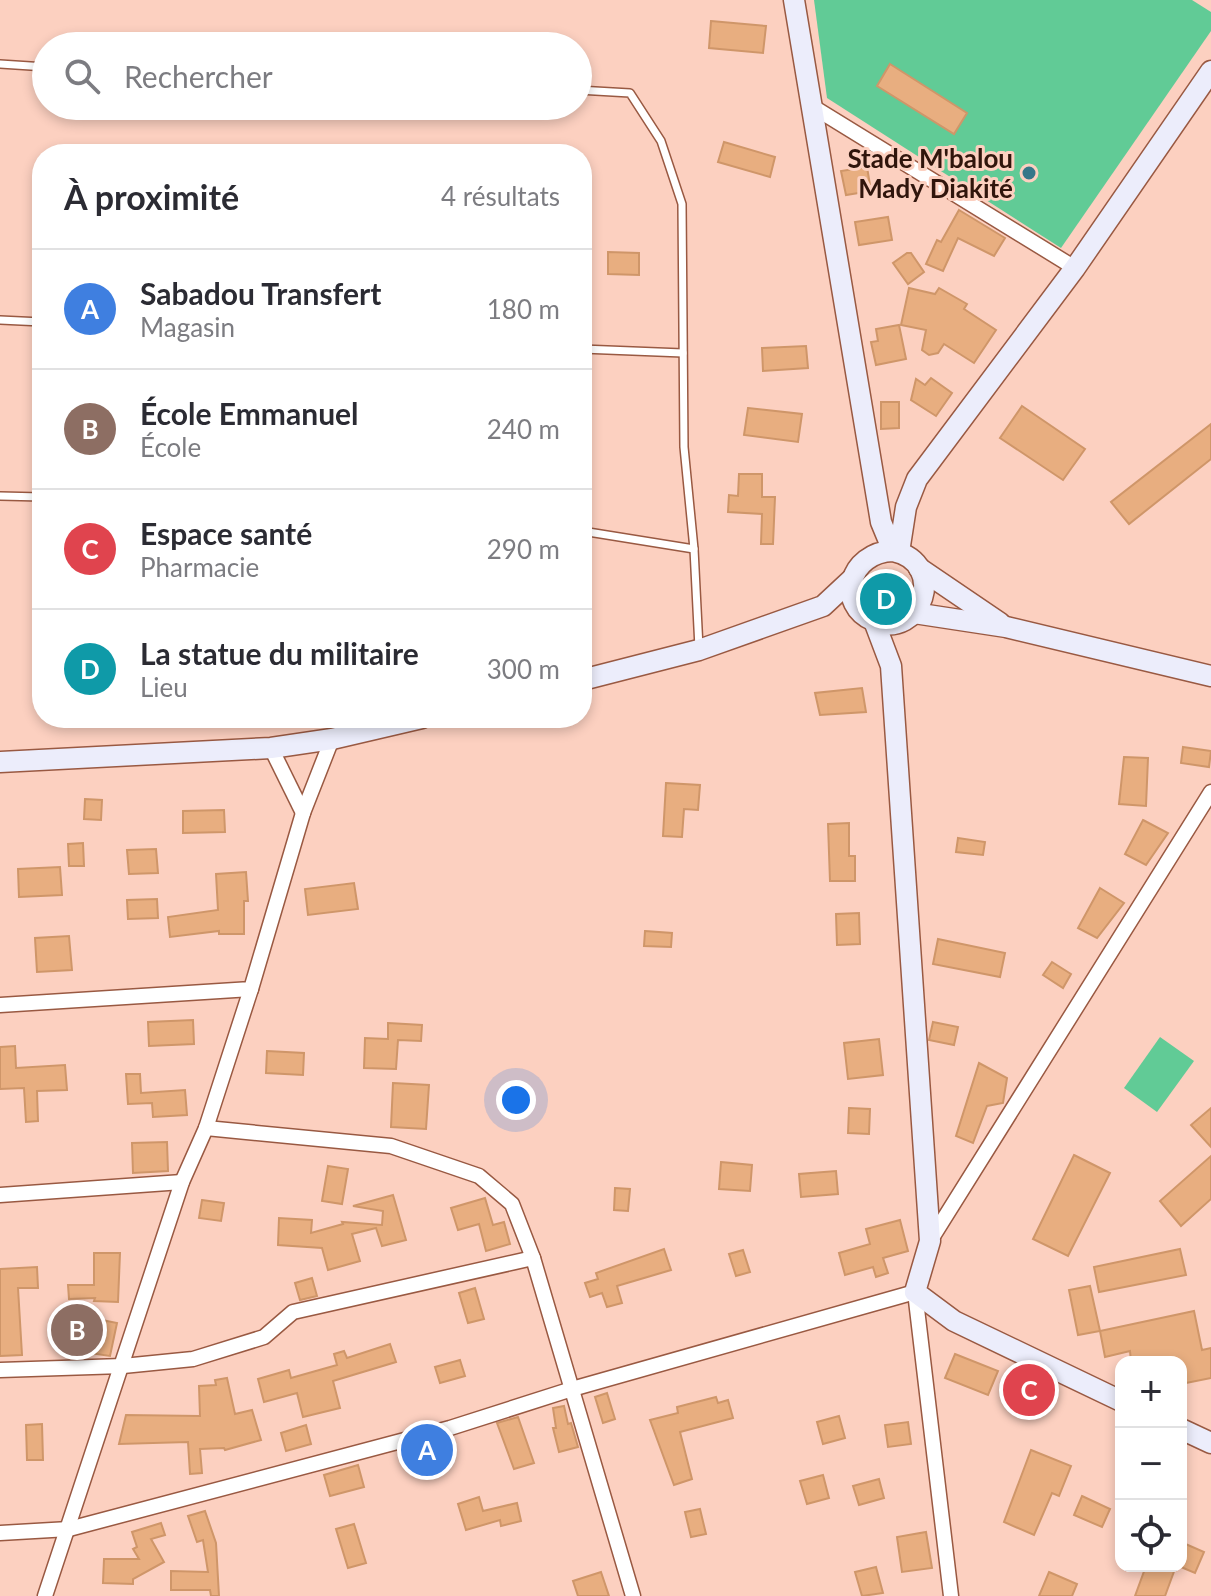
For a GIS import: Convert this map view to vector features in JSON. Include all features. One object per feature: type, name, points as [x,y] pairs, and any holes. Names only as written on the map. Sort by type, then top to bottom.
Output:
[{"type":"street","points":[[794,0],[872,475],[881,522],[896,552]]},
{"type":"street","points":[[896,552],[911,491],[1075,268],[1211,71]]},
{"type":"street","points":[[810,105],[1075,268]]},
{"type":"street","points":[[872,475],[891,486],[911,491]]},
{"type":"street","points":[[881,522],[870,555],[856,569],[852,591],[855,603],[868,617],[891,666],[930,1241]]},
{"type":"street","points":[[870,555],[896,552],[914,561],[924,580],[925,592],[921,603],[908,617],[891,666]]},
{"type":"street","points":[[919,568],[1006,627]]},
{"type":"street","points":[[592,677],[699,650],[823,606],[852,579]]},
{"type":"street","points":[[823,606],[888,624],[908,617],[1006,627],[1211,676]]},
{"type":"street","points":[[0,762],[271,748],[379,728]]},
{"type":"street","points":[[45,1596],[182,1182],[206,1128],[303,813],[332,739]]},
{"type":"street","points":[[271,748],[303,813]]},
{"type":"street","points":[[951,1596],[915,1292],[930,1241],[1211,792]]},
{"type":"street","points":[[0,1005],[251,989]]},
{"type":"street","points":[[206,1128],[391,1146],[479,1176],[512,1204],[533,1258],[633,1596]]},
{"type":"street","points":[[0,1195],[182,1182]]},
{"type":"street","points":[[0,1370],[123,1366],[193,1359],[264,1337],[293,1312],[533,1258]]},
{"type":"street","points":[[0,1533],[69,1529],[450,1428],[572,1389],[915,1292]]},
{"type":"street","points":[[915,1292],[954,1321],[1115,1398]]},
{"type":"street","points":[[1187,1432],[1211,1443]]},
{"type":"lane","points":[[0,64],[32,66]]},
{"type":"lane","points":[[592,91],[630,93],[661,141],[682,204],[684,447],[694,549],[699,650]]},
{"type":"lane","points":[[0,320],[32,322]]},
{"type":"lane","points":[[592,349],[683,353]]},
{"type":"lane","points":[[0,496],[32,497]]},
{"type":"lane","points":[[592,533],[694,549]]},
{"type":"green space","name":"Stade M'balou Mady Diakité","points":[[814,0],[1192,0],[1211,12],[1211,31],[1061,248],[827,98]]},
{"type":"green space","points":[[1160,1037],[1194,1061],[1157,1112],[1124,1088]]},
{"type":"building","points":[[711,21],[766,26],[763,53],[709,48]]},
{"type":"building","points":[[890,64],[967,113],[954,134],[877,86]]},
{"type":"building","points":[[724,142],[775,157],[770,177],[718,162]]},
{"type":"building","points":[[867,167],[871,191],[846,195],[841,171]]},
{"type":"building","points":[[959,210],[1005,238],[994,256],[958,238],[943,271],[926,264],[937,240],[941,242]]},
{"type":"building","points":[[888,217],[892,240],[859,245],[855,222]]},
{"type":"building","points":[[608,252],[639,253],[639,275],[608,274]]},
{"type":"building","points":[[911,253],[924,272],[908,284],[893,263]]},
{"type":"building","points":[[909,288],[935,294],[939,288],[967,304],[964,309],[996,330],[974,363],[944,344],[938,353],[929,355],[922,350],[926,330],[901,325]]},
{"type":"building","points":[[899,325],[906,359],[876,365],[871,342],[878,341],[876,329]]},
{"type":"building","points":[[806,346],[808,368],[763,371],[762,348]]},
{"type":"building","points":[[931,378],[952,393],[936,416],[911,400],[916,379],[925,385]]},
{"type":"building","points":[[881,402],[899,402],[899,428],[881,429]]},
{"type":"building","points":[[1022,406],[1085,449],[1063,480],[1000,438]]},
{"type":"building","points":[[748,408],[802,414],[798,442],[744,435]]},
{"type":"building","points":[[1211,424],[1211,459],[1129,524],[1111,502]]},
{"type":"building","points":[[739,474],[762,474],[762,497],[775,497],[773,544],[761,544],[762,514],[728,512],[729,495],[738,496]]},
{"type":"building","points":[[862,688],[866,712],[820,715],[815,693]]},
{"type":"building","points":[[1183,747],[1211,751],[1209,767],[1181,763]]},
{"type":"building","points":[[1124,757],[1148,758],[1146,806],[1119,804]]},
{"type":"building","points":[[666,783],[700,785],[698,810],[684,809],[682,837],[663,836]]},
{"type":"building","points":[[85,799],[102,800],[101,820],[84,819]]},
{"type":"building","points":[[224,810],[225,832],[183,833],[183,811]]},
{"type":"building","points":[[1143,820],[1168,833],[1146,865],[1125,854]]},
{"type":"building","points":[[849,823],[849,856],[855,856],[855,881],[830,881],[828,824]]},
{"type":"building","points":[[958,838],[985,842],[983,855],[956,852]]},
{"type":"building","points":[[83,843],[84,866],[69,866],[68,844]]},
{"type":"building","points":[[156,849],[158,873],[129,874],[127,850]]},
{"type":"building","points":[[60,867],[62,895],[19,897],[18,869]]},
{"type":"building","points":[[246,872],[248,901],[244,901],[244,934],[219,934],[219,931],[170,937],[168,917],[218,910],[216,874]]},
{"type":"building","points":[[354,883],[358,909],[308,915],[305,889]]},
{"type":"building","points":[[1100,888],[1124,903],[1097,938],[1078,928]]},
{"type":"building","points":[[157,899],[158,918],[128,919],[127,900]]},
{"type":"building","points":[[859,913],[860,944],[837,945],[836,914]]},
{"type":"building","points":[[645,931],[672,933],[671,947],[644,946]]},
{"type":"building","points":[[69,936],[72,970],[37,972],[35,938]]},
{"type":"building","points":[[938,939],[1005,953],[1000,977],[933,964]]},
{"type":"building","points":[[1052,962],[1071,974],[1063,988],[1043,975]]},
{"type":"building","points":[[193,1020],[194,1044],[149,1046],[148,1022]]},
{"type":"building","points":[[933,1022],[958,1027],[954,1045],[929,1040]]},
{"type":"building","points":[[388,1023],[422,1025],[421,1041],[398,1040],[396,1069],[364,1068],[365,1038],[388,1039]]},
{"type":"building","points":[[879,1039],[883,1075],[848,1079],[844,1043]]},
{"type":"building","points":[[15,1046],[16,1068],[65,1065],[67,1090],[37,1091],[38,1121],[26,1122],[24,1088],[0,1089],[0,1047]]},
{"type":"building","points":[[267,1051],[304,1053],[303,1075],[266,1073]]},
{"type":"building","points":[[979,1063],[1007,1078],[1003,1103],[987,1106],[973,1143],[956,1136]]},
{"type":"building","points":[[126,1074],[140,1074],[141,1093],[185,1090],[187,1115],[153,1117],[152,1103],[128,1104]]},
{"type":"building","points":[[393,1083],[429,1085],[426,1129],[391,1127]]},
{"type":"building","points":[[849,1108],[870,1109],[869,1134],[848,1133]]},
{"type":"building","points":[[1211,1108],[1211,1147],[1191,1125]]},
{"type":"building","points":[[167,1142],[168,1171],[133,1173],[132,1143]]},
{"type":"building","points":[[1074,1155],[1110,1173],[1068,1256],[1033,1239]]},
{"type":"building","points":[[1211,1156],[1211,1199],[1181,1226],[1160,1201]]},
{"type":"building","points":[[721,1162],[752,1165],[750,1191],[719,1189]]},
{"type":"building","points":[[328,1166],[348,1169],[342,1204],[322,1201]]},
{"type":"building","points":[[836,1171],[838,1194],[801,1197],[799,1174]]},
{"type":"building","points":[[615,1188],[630,1189],[628,1211],[614,1210]]},
{"type":"building","points":[[393,1195],[406,1240],[382,1246],[376,1228],[352,1234],[360,1261],[328,1270],[322,1248],[278,1245],[279,1218],[312,1220],[311,1233],[342,1222],[382,1225],[383,1211],[353,1206]]},
{"type":"building","points":[[485,1198],[493,1225],[504,1222],[510,1244],[486,1251],[479,1224],[458,1230],[451,1208]]},
{"type":"building","points":[[202,1200],[224,1203],[221,1221],[199,1218]]},
{"type":"building","points":[[900,1220],[908,1251],[883,1258],[888,1273],[876,1277],[873,1267],[845,1275],[839,1253],[870,1244],[866,1229]]},
{"type":"building","points":[[664,1249],[671,1270],[617,1286],[622,1303],[607,1307],[602,1293],[590,1297],[585,1283],[598,1279],[596,1273]]},
{"type":"building","points":[[1180,1249],[1186,1275],[1099,1292],[1094,1267]]},
{"type":"building","points":[[743,1250],[750,1272],[736,1276],[729,1254]]},
{"type":"building","points":[[94,1253],[120,1253],[118,1302],[94,1301],[95,1298],[69,1299],[68,1285],[94,1285]]},
{"type":"building","points":[[37,1267],[38,1288],[18,1288],[22,1355],[0,1356],[0,1269]]},
{"type":"building","points":[[312,1278],[317,1296],[300,1300],[295,1283]]},
{"type":"building","points":[[1090,1286],[1100,1331],[1078,1335],[1069,1290]]},
{"type":"building","points":[[475,1288],[484,1319],[468,1323],[459,1293]]},
{"type":"building","points":[[1194,1311],[1202,1350],[1211,1348],[1211,1378],[1187,1383],[1187,1356],[1130,1356],[1130,1351],[1105,1357],[1100,1331]]},
{"type":"building","points":[[97,1319],[117,1323],[110,1356],[89,1353]]},
{"type":"building","points":[[390,1344],[396,1362],[333,1381],[340,1408],[303,1417],[297,1393],[264,1402],[258,1379],[289,1370],[291,1378],[337,1365],[334,1354],[344,1351],[347,1358]]},
{"type":"building","points":[[955,1354],[998,1371],[988,1395],[945,1378]]},
{"type":"building","points":[[460,1360],[465,1376],[440,1383],[435,1367]]},
{"type":"building","points":[[227,1378],[235,1414],[252,1410],[261,1440],[225,1450],[200,1449],[202,1473],[190,1474],[188,1442],[119,1444],[126,1415],[200,1416],[199,1386],[216,1385],[215,1380]]},
{"type":"building","points":[[607,1393],[615,1419],[603,1423],[595,1397]]},
{"type":"building","points":[[716,1397],[718,1403],[728,1400],[733,1418],[680,1432],[692,1479],[674,1485],[650,1420],[678,1413],[677,1407]]},
{"type":"building","points":[[564,1406],[578,1447],[559,1452],[553,1428],[556,1428],[553,1408]]},
{"type":"building","points":[[839,1416],[845,1438],[823,1444],[817,1422]]},
{"type":"building","points":[[518,1417],[534,1463],[514,1469],[497,1423]]},
{"type":"building","points":[[908,1422],[911,1444],[888,1447],[885,1425]]},
{"type":"building","points":[[42,1424],[43,1460],[27,1460],[26,1425]]},
{"type":"building","points":[[306,1425],[311,1444],[286,1451],[281,1433]]},
{"type":"building","points":[[1031,1450],[1071,1466],[1059,1496],[1052,1493],[1034,1535],[1004,1522]]},
{"type":"building","points":[[358,1465],[364,1487],[330,1496],[324,1475]]},
{"type":"building","points":[[823,1475],[829,1498],[807,1504],[800,1481]]},
{"type":"building","points":[[879,1479],[884,1498],[859,1505],[853,1486]]},
{"type":"building","points":[[1082,1496],[1110,1509],[1102,1527],[1074,1515]]},
{"type":"building","points":[[479,1497],[483,1511],[517,1503],[521,1521],[501,1526],[500,1520],[466,1530],[458,1504]]},
{"type":"building","points":[[700,1509],[706,1534],[691,1537],[685,1512]]},
{"type":"building","points":[[205,1511],[216,1543],[219,1596],[211,1596],[210,1590],[171,1590],[171,1571],[208,1572],[203,1540],[197,1542],[188,1516]]},
{"type":"building","points":[[161,1523],[165,1535],[151,1539],[164,1562],[133,1579],[133,1584],[103,1583],[104,1559],[139,1559],[133,1549],[137,1547],[132,1532]]},
{"type":"building","points":[[354,1524],[366,1563],[348,1568],[336,1529]]},
{"type":"building","points":[[926,1532],[932,1568],[902,1572],[897,1537]]},
{"type":"building","points":[[1187,1545],[1204,1552],[1195,1573],[1187,1570]]},
{"type":"building","points":[[876,1567],[883,1593],[862,1596],[855,1572]]},
{"type":"building","points":[[601,1572],[609,1596],[578,1596],[573,1581]]},
{"type":"building","points":[[1049,1572],[1077,1584],[1072,1596],[1039,1596]]},
{"type":"building","points":[[1144,1572],[1174,1572],[1165,1596],[1135,1596]]},
{"type":"place","name":"Stade M'balou Mady Diakité","points":[[1029,173]]},
{"type":"place","name":"La statue du militaire","points":[[886,599]]},
{"type":"place","name":"École Emmanuel","points":[[77,1330]]},
{"type":"place","name":"Espace santé","points":[[1029,1390]]},
{"type":"place","name":"Sabadou Transfert","points":[[427,1450]]}]
